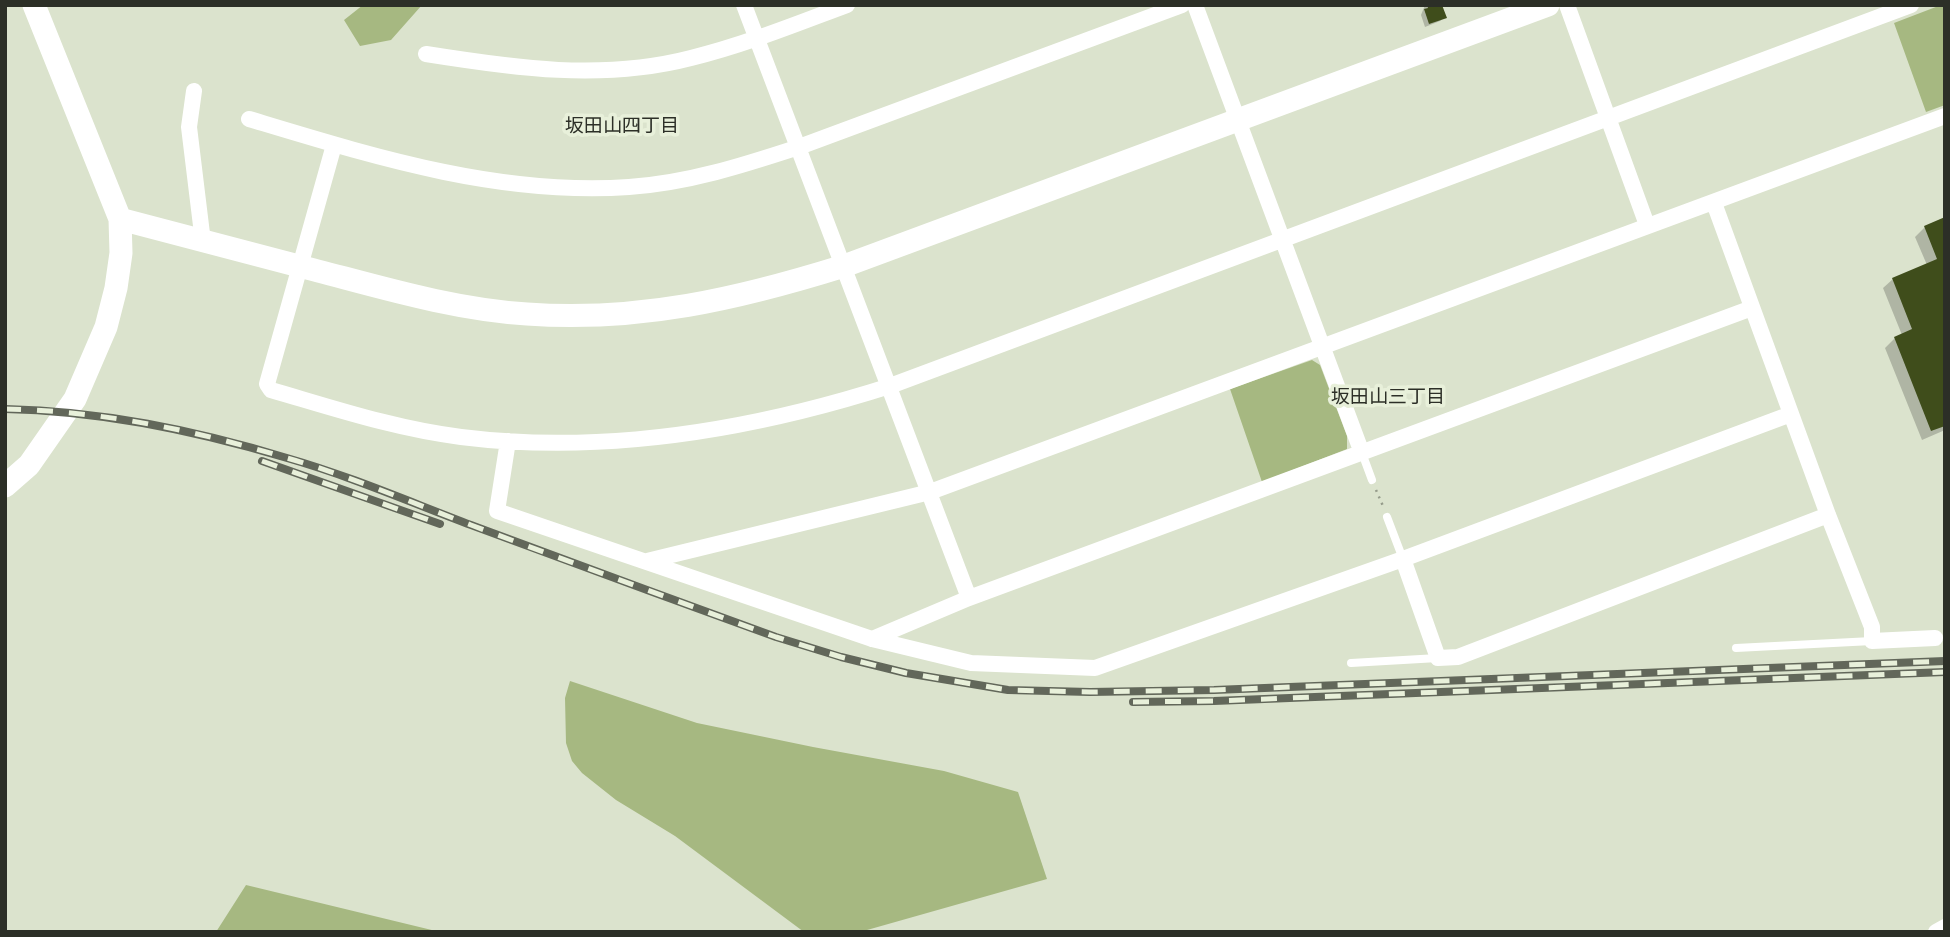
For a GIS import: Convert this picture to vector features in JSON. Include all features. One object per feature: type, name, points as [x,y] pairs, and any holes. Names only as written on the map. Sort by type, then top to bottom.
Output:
[{"type":"street","points":[[5,486],[29,465],[75,399],[106,327],[121,253],[120,219],[34,5]]},
{"type":"street","points":[[744,5],[969,598]]},
{"type":"street","points":[[426,54],[524,69],[590,70],[641,67],[690,59],[847,5]]},
{"type":"street","points":[[249,119],[334,145],[448,174],[510,184],[571,188],[630,187],[682,180],[736,167],[1182,5]]},
{"type":"street","points":[[1195,5],[1362,453]]},
{"type":"street","points":[[120,219],[393,291],[457,305],[527,314],[568,315],[654,311],[706,304],[752,294],[844,266],[1548,5]]},
{"type":"street","points":[[1567,5],[1647,225]]},
{"type":"street","points":[[334,145],[267,384],[271,390],[408,428],[460,437],[508,441],[611,441],[698,434],[834,404],[890,386],[1912,5]]},
{"type":"street","points":[[194,91],[189,127],[203,242]]},
{"type":"street","points":[[648,561],[930,492],[1945,116]]},
{"type":"street","points":[[1714,203],[1828,515],[1872,627],[1872,641],[1940,638]]},
{"type":"street","points":[[872,639],[969,598],[1752,308]]},
{"type":"street","points":[[508,441],[497,511],[872,639],[971,663],[1095,668],[1403,559],[1791,414]]},
{"type":"street","points":[[1403,559],[1438,658],[1458,657],[1828,515]]},
{"type":"street","points":[[1936,932],[1945,927]]},
{"type":"lane","points":[[1362,453],[1372,480]]},
{"type":"lane","points":[[1387,517],[1403,559]]},
{"type":"lane","points":[[1736,648],[1872,641]]},
{"type":"lane","points":[[1351,663],[1438,658]]},
{"type":"path","points":[[1372,480],[1387,517]]},
{"type":"green space","points":[[363,5],[422,5],[391,40],[360,46],[344,20]]},
{"type":"green space","points":[[1945,5],[1945,105],[1926,112],[1894,23]]},
{"type":"green space","points":[[1312,360],[1320,365],[1347,436],[1347,449],[1262,482],[1230,389]]},
{"type":"green space","points":[[570,681],[697,723],[944,771],[1018,792],[1047,879],[860,932],[804,932],[675,836],[616,800],[582,773],[572,761],[566,743],[565,698]]},
{"type":"green space","points":[[246,885],[440,932],[216,932]]},
{"type":"building","points":[[1427,5],[1442,5],[1447,18],[1429,24],[1424,9],[1428,8]]},
{"type":"building","points":[[1945,217],[1945,426],[1931,431],[1894,337],[1912,329],[1892,278],[1937,259],[1924,226]]},
{"type":"railway","points":[[5,409],[112,418],[252,448],[357,481],[776,637],[906,673],[1008,690],[1214,690],[1945,661]]},
{"type":"railway","points":[[262,461],[440,524]]},
{"type":"railway","points":[[1133,702],[1945,672]]},
{"type":"district","name":"坂田山四丁目","points":[[622,127]]},
{"type":"district","name":"坂田山三丁目","points":[[1388,398]]}]
